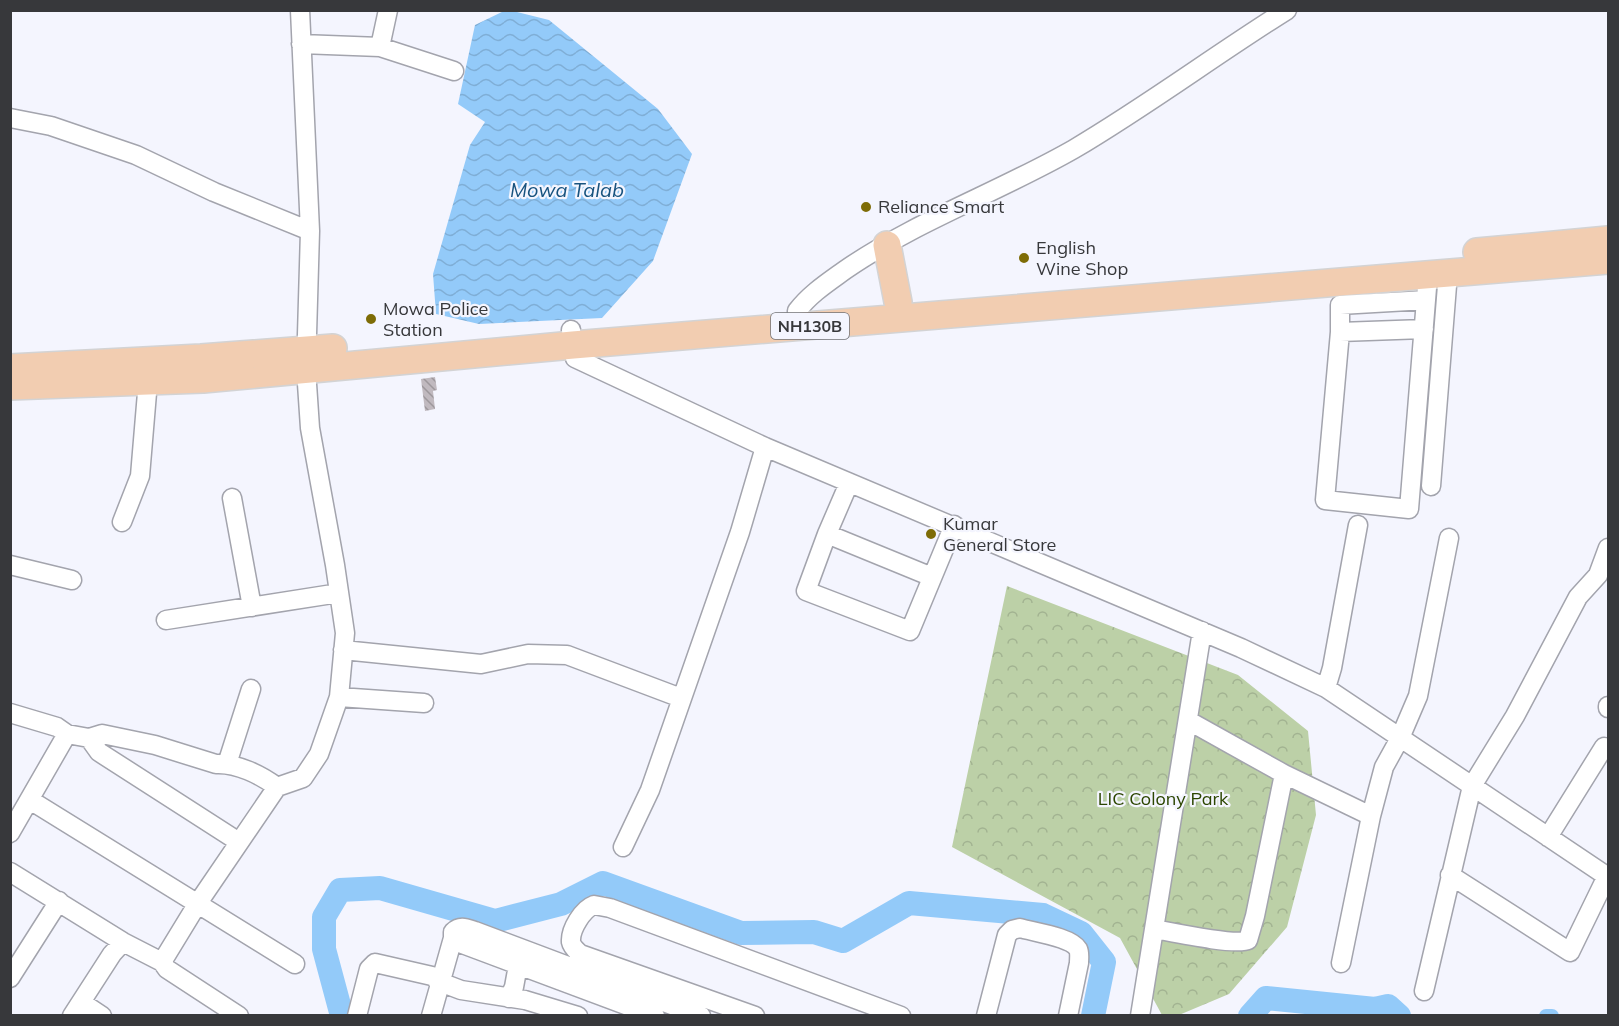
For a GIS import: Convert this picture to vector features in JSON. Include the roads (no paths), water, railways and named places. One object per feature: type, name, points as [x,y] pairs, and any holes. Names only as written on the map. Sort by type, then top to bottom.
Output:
[{"type":"highway","name":"NH130B","points":[[572,338],[797,311],[1608,240]]},
{"type":"highway","points":[[887,245],[898,302]]},
{"type":"highway","name":"NH130B","points":[[10,368],[201,358],[305,360],[572,338],[1434,283],[1608,260]]},
{"type":"highway","name":"NH130B","points":[[10,386],[203,379],[305,360]]},
{"type":"street","points":[[162,962],[198,903],[277,787],[303,778],[319,753],[339,697],[345,633],[309,428],[305,360],[310,231],[300,10]]},
{"type":"street","points":[[380,47],[388,10]]},
{"type":"street","points":[[797,311],[811,294],[860,260],[1072,150],[1146,105],[1287,10]]},
{"type":"street","points":[[301,44],[380,47],[454,71]]},
{"type":"street","points":[[10,118],[51,126],[136,155],[214,192],[310,231]]},
{"type":"street","points":[[1434,283],[1424,329],[1409,509],[1325,500],[1340,332],[1340,305],[1434,283]]},
{"type":"street","points":[[1431,486],[1434,283]]},
{"type":"street","points":[[1340,332],[1424,329]]},
{"type":"street","points":[[572,338],[575,358],[765,447],[1202,631],[1326,688],[1608,877],[1570,952],[1450,875]]},
{"type":"street","points":[[122,522],[140,476],[148,381]]},
{"type":"street","points":[[623,847],[650,790],[740,532],[765,447]]},
{"type":"street","points":[[849,483],[806,591],[910,631],[954,525]]},
{"type":"street","points":[[232,498],[252,606]]},
{"type":"street","points":[[1326,688],[1332,668],[1358,525]]},
{"type":"street","points":[[827,534],[932,577]]},
{"type":"street","points":[[1341,963],[1371,816],[1384,767],[1400,738],[1418,696],[1449,538]]},
{"type":"street","points":[[1424,991],[1472,786],[1515,716],[1578,597],[1600,585],[1599,575],[1608,548]]},
{"type":"street","points":[[10,565],[72,580]]},
{"type":"street","points":[[166,620],[339,592]]},
{"type":"street","points":[[1140,1016],[1202,631]]},
{"type":"street","points":[[344,650],[481,664],[528,654],[567,655],[681,698]]},
{"type":"street","points":[[227,764],[251,689]]},
{"type":"street","points":[[339,697],[424,703]]},
{"type":"street","points":[[10,713],[57,727],[67,734],[89,738],[102,734],[154,745],[216,764],[227,764],[267,779],[277,787]]},
{"type":"street","points":[[1189,721],[1284,774],[1371,816]]},
{"type":"street","points":[[10,833],[67,734]]},
{"type":"street","points":[[89,738],[99,752],[239,842]]},
{"type":"street","points":[[1548,837],[1604,747]]},
{"type":"street","points":[[1154,929],[1230,942],[1248,940],[1284,774]]},
{"type":"street","points":[[30,800],[295,964]]},
{"type":"street","points":[[10,872],[123,942],[162,962],[166,969],[239,1016]]},
{"type":"street","points":[[10,978],[59,902]]},
{"type":"street","points":[[748,1014],[580,954],[574,949],[572,942],[582,913],[594,905],[610,908],[901,1016]]},
{"type":"street","points":[[431,1016],[453,932],[462,927],[583,980],[675,1011],[701,1016]]},
{"type":"street","points":[[986,1016],[1007,935],[1012,930],[1020,928],[1068,940],[1077,947],[1080,954],[1068,1016]]},
{"type":"street","points":[[453,938],[457,942],[518,965],[583,980]]},
{"type":"street","points":[[102,1016],[76,1009],[112,954],[123,942]]},
{"type":"street","points":[[357,1016],[369,969],[375,963],[432,976],[440,982],[461,990],[525,1000],[575,1015],[583,980]]},
{"type":"street","points":[[509,998],[514,987],[518,965]]},
{"type":"street","points":[[627,996],[655,1016]]},
{"type":"water","name":"Mowa Talab","points":[[506,10],[549,20],[658,109],[692,154],[653,261],[602,318],[479,324],[436,314],[433,274],[470,145],[485,122],[458,104],[475,25]]},
{"type":"waterway","points":[[342,1016],[324,949],[324,917],[340,890],[380,888],[495,921],[561,904],[603,883],[741,933],[814,932],[843,941],[909,903],[1043,915],[1081,933],[1104,962],[1093,1016]]},
{"type":"waterway","points":[[1250,1016],[1266,998],[1375,1009],[1388,1006],[1399,1016]]},
{"type":"waterway","points":[[1546,1016],[1552,1016]]},
{"type":"place","name":"Reliance Smart","points":[[866,207]]},
{"type":"place","name":"English Wine Shop","points":[[1024,258]]},
{"type":"place","name":"Mowa Police Station","points":[[371,319]]},
{"type":"place","name":"Kumar General Store","points":[[931,534]]},
{"type":"park label","name":"LIC Colony Park","points":[[1163,799]]}]
